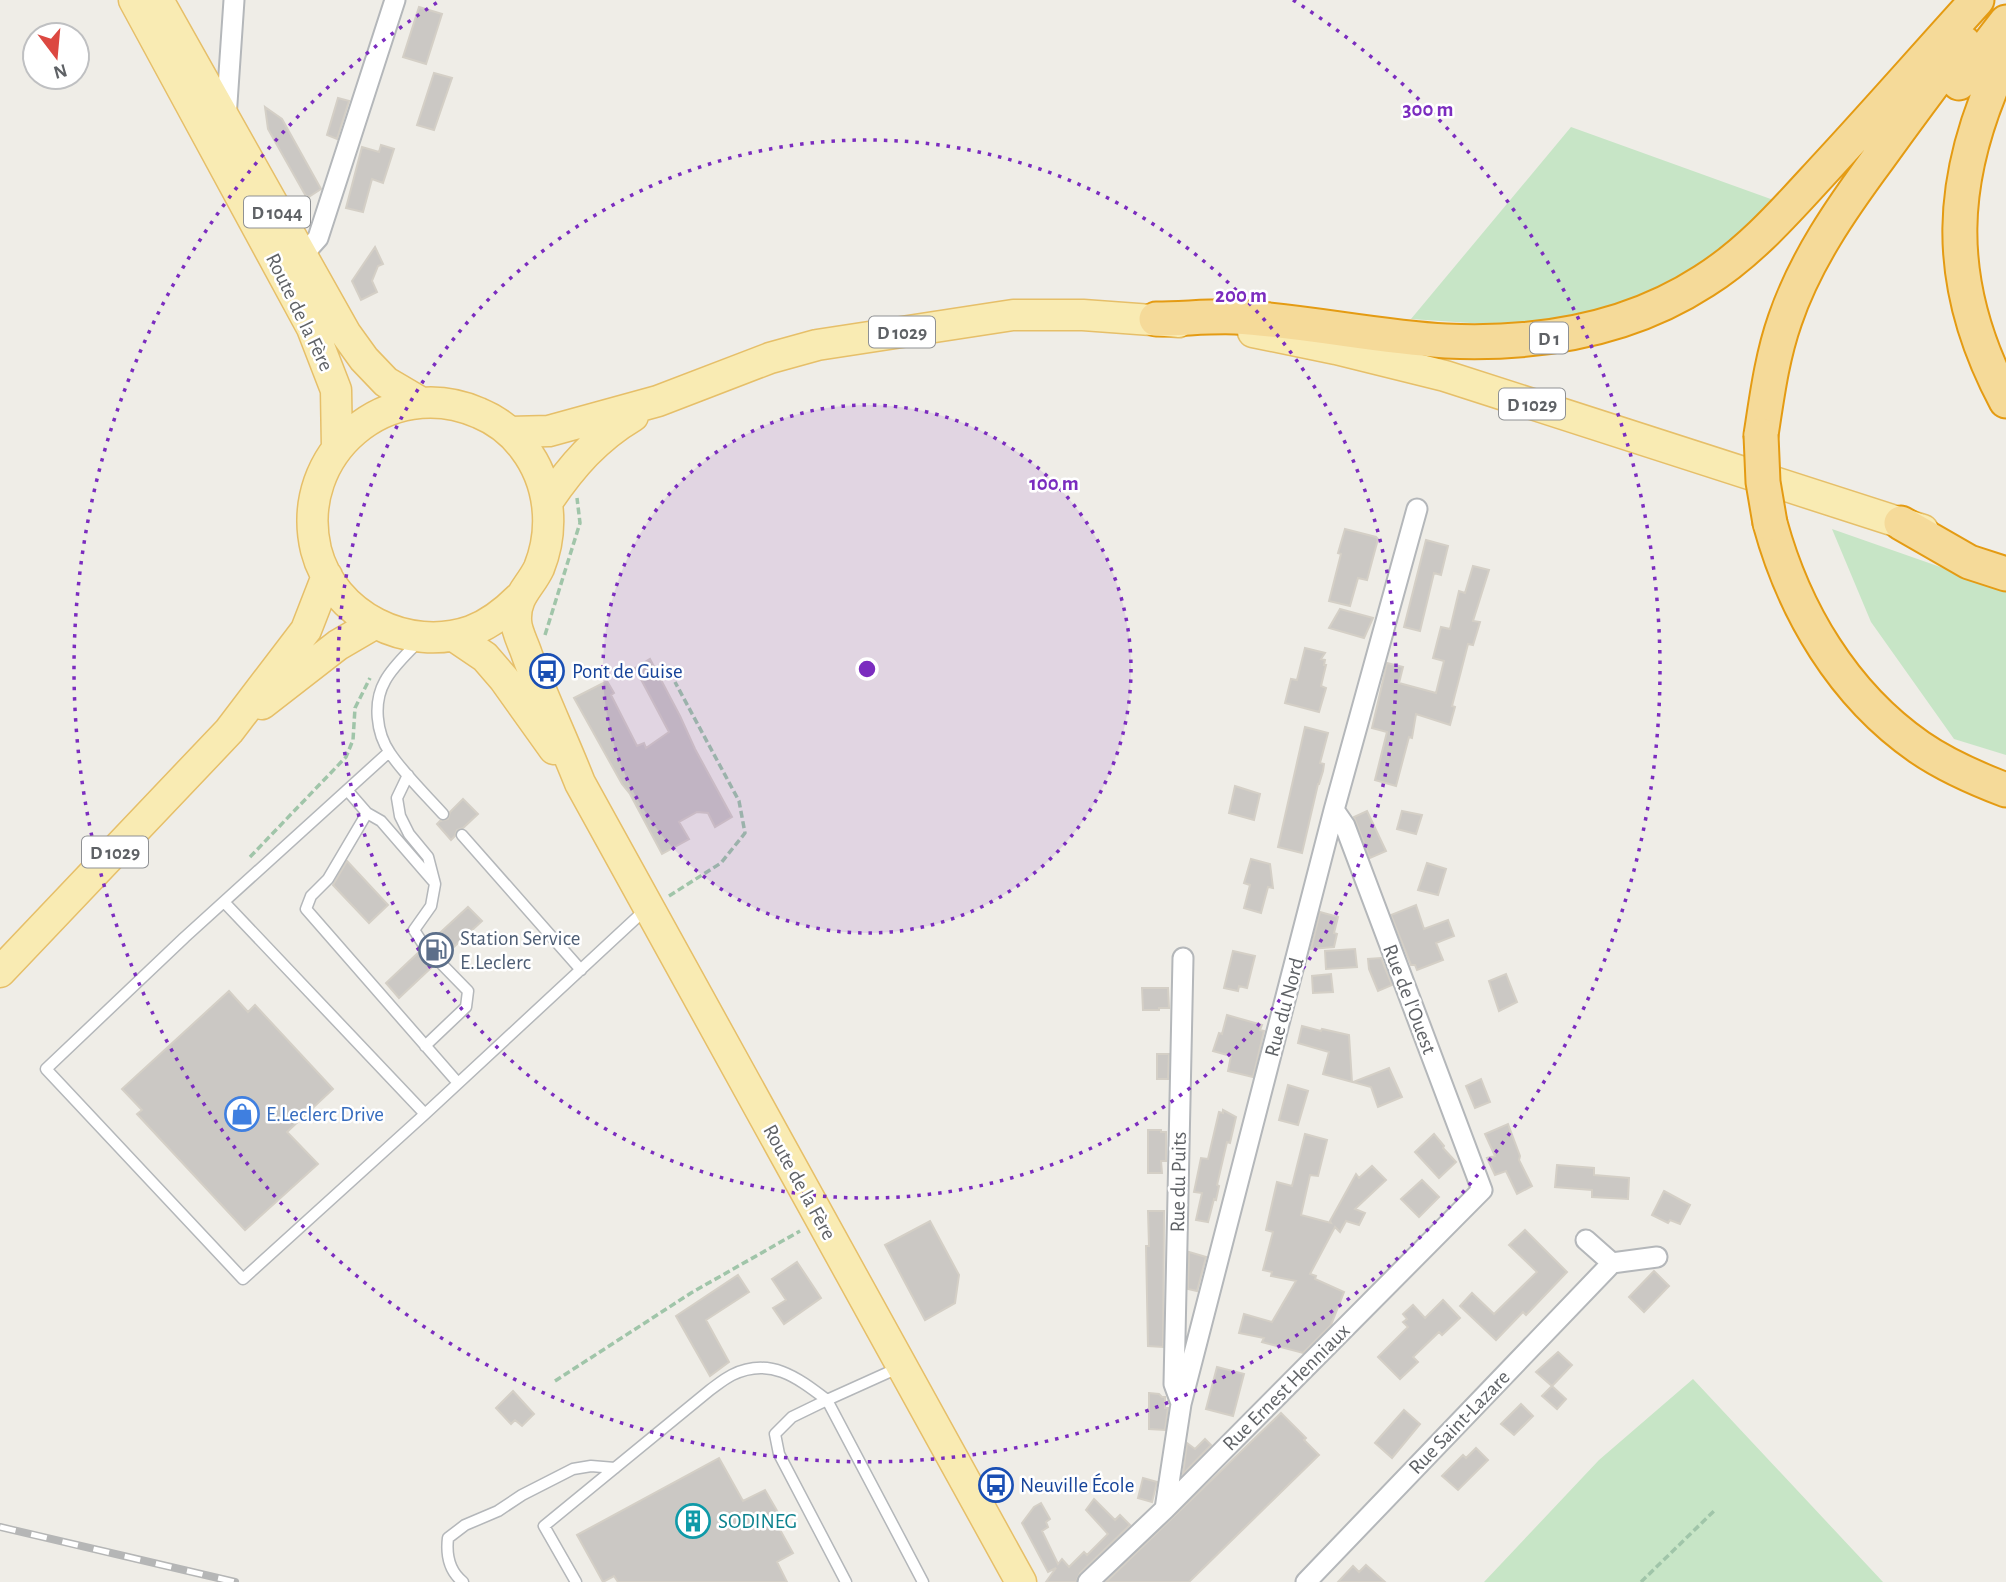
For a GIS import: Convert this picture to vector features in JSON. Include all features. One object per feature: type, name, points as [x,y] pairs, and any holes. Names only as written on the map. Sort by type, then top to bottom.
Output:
[{"type":"highway","name":"D 1","points":[[1156,320],[1234,317],[1398,338],[1522,341],[1588,330],[1643,313],[1703,282],[1731,262],[1783,214],[1977,0]]},
{"type":"highway","points":[[1996,0],[1846,203],[1794,296],[1778,342],[1770,376],[1771,443],[1781,521],[1779,553],[1810,624],[1830,657],[1878,713],[1920,748],[1955,768],[2006,790]]},
{"type":"highway","points":[[1771,443],[1795,360],[1819,293],[1838,256],[1881,187],[2006,22]]},
{"type":"highway","points":[[2006,55],[1972,138],[1965,170],[1959,234],[1961,269],[1971,321],[2006,401]]},
{"type":"highway","points":[[1781,521],[1803,563],[1811,586],[1836,631],[1875,679],[1918,722],[1974,757],[2006,770]]},
{"type":"highway","points":[[1901,523],[1969,562],[2006,574]]},
{"type":"main road","name":"Route de la Fère","points":[[143,2],[226,123],[346,334],[364,359],[386,382],[420,402]]},
{"type":"main road","name":"Route de la Fère","points":[[143,2],[312,328],[336,390],[337,448]]},
{"type":"main road","name":"D 1029","points":[[510,432],[549,431],[659,401],[770,358],[829,343],[1013,315],[1083,315],[1156,320],[1281,337],[1445,376],[2006,558]]},
{"type":"main road","name":"D 1029","points":[[548,501],[570,469],[614,427],[659,401]]},
{"type":"main road","points":[[420,402],[468,408],[490,418],[510,432],[534,463],[543,481],[548,501],[548,536],[545,547],[538,569],[519,598],[505,612],[489,622],[454,636],[423,638],[398,633],[374,624],[347,603],[327,576],[317,551],[313,524],[315,497],[323,472],[337,448],[353,430],[373,416],[420,402]]},
{"type":"main road","name":"D 1029","points":[[0,972],[229,731],[306,630],[327,576]]},
{"type":"main road","name":"Route de la Fère","points":[[519,598],[516,621],[534,673],[580,783],[1021,1582]]},
{"type":"main road","name":"D 1029","points":[[229,731],[338,645],[374,624]]},
{"type":"main road","name":"Route de la Fère","points":[[454,636],[485,657],[504,678],[580,783]]},
{"type":"street","points":[[226,123],[234,0]]},
{"type":"street","points":[[300,252],[309,248],[318,238],[395,0]]},
{"type":"street","name":"Rue du Nord","points":[[1165,1509],[1181,1404],[1334,810],[1417,509]]},
{"type":"street","name":"Rue de l'Ouest","points":[[1334,810],[1345,826],[1482,1190]]},
{"type":"street","name":"Rue du Puits","points":[[1181,1404],[1174,1384],[1183,958]]},
{"type":"street","name":"Rue Ernest Henniaux","points":[[1087,1582],[1165,1509],[1482,1190]]},
{"type":"street","points":[[1586,1240],[1612,1263],[1657,1257]]},
{"type":"street","name":"Rue Saint-Lazare","points":[[1306,1582],[1612,1263]]},
{"type":"lane","points":[[423,638],[384,682],[377,705],[378,721],[389,752],[443,814]]},
{"type":"lane","points":[[389,752],[46,1069],[243,1279],[648,906]]},
{"type":"lane","points":[[408,775],[397,798],[400,816],[409,834],[428,857],[435,884],[431,906],[414,930],[425,947],[468,991],[466,1007],[425,1046]]},
{"type":"lane","points":[[347,790],[367,813],[381,821],[435,884]]},
{"type":"lane","points":[[367,813],[328,879],[311,896],[306,909],[458,1083]]},
{"type":"lane","points":[[462,835],[581,970]]},
{"type":"lane","points":[[224,902],[425,1114]]},
{"type":"lane","points":[[576,1582],[544,1526],[710,1390],[733,1374],[754,1367],[774,1368],[801,1380],[827,1400],[923,1582]]},
{"type":"lane","points":[[846,1582],[779,1454],[775,1434],[792,1417],[902,1367]]},
{"type":"lane","points":[[463,1582],[454,1575],[446,1551],[448,1538],[465,1525],[498,1511],[522,1495],[573,1469],[591,1466],[615,1468]]},
{"type":"path","points":[[541,646],[580,523],[570,469]]},
{"type":"path","points":[[648,906],[673,894],[722,863],[745,833],[739,801],[675,682]]},
{"type":"path","points":[[555,1381],[691,1293],[793,1233],[822,1222]]},
{"type":"path","points":[[1641,1582],[1714,1511]]},
{"type":"green space","points":[[1571,127],[1779,202],[1711,258],[1633,302],[1515,326],[1411,319]]},
{"type":"green space","points":[[1832,529],[2006,590],[2006,755],[1954,739],[1871,622]]},
{"type":"green space","points":[[1693,1379],[1883,1582],[1484,1582],[1599,1460]]},
{"type":"building","points":[[419,7],[442,14],[426,64],[403,57]]},
{"type":"building","points":[[434,73],[452,78],[434,130],[417,125]]},
{"type":"building","points":[[338,98],[349,101],[337,139],[327,135]]},
{"type":"building","points":[[265,107],[282,119],[321,189],[307,198],[268,129]]},
{"type":"building","points":[[381,145],[394,149],[383,183],[372,179],[363,212],[346,208],[362,147],[379,152]]},
{"type":"building","points":[[375,247],[383,264],[378,266],[372,281],[377,292],[361,300],[352,281]]},
{"type":"building","points":[[1345,529],[1378,539],[1367,580],[1358,578],[1350,606],[1329,601]]},
{"type":"building","points":[[1426,540],[1448,546],[1441,575],[1434,573],[1420,631],[1404,627]]},
{"type":"building","points":[[1473,566],[1489,570],[1473,621],[1480,622],[1473,645],[1468,644],[1452,706],[1455,707],[1450,725],[1416,714],[1412,738],[1409,737],[1396,786],[1375,780],[1387,732],[1372,728],[1387,663],[1403,667],[1399,683],[1436,693],[1444,661],[1433,658],[1441,627],[1450,629],[1459,591],[1465,593]]},
{"type":"building","points":[[1340,609],[1373,618],[1364,638],[1329,628]]},
{"type":"building","points":[[1305,648],[1325,653],[1321,659],[1325,660],[1326,665],[1321,686],[1326,688],[1319,712],[1285,703],[1291,679],[1297,680]]},
{"type":"building","points":[[650,659],[732,817],[715,827],[708,813],[697,812],[679,822],[689,839],[662,854],[574,698],[607,681],[614,693],[611,695],[637,746],[644,743],[646,748],[669,732],[635,668]]},
{"type":"building","points":[[1305,727],[1328,733],[1320,763],[1324,764],[1323,771],[1302,853],[1278,847]]},
{"type":"building","points":[[1235,786],[1260,794],[1254,820],[1229,813]]},
{"type":"building","points":[[463,799],[478,814],[457,830],[451,840],[437,824],[448,819],[450,812]]},
{"type":"building","points":[[1367,811],[1386,851],[1370,858],[1354,817]]},
{"type":"building","points":[[1402,811],[1422,815],[1416,834],[1397,829]]},
{"type":"building","points":[[1251,859],[1270,864],[1273,888],[1268,887],[1261,913],[1244,908],[1250,885],[1244,883]]},
{"type":"building","points":[[347,861],[388,905],[369,923],[333,885]]},
{"type":"building","points":[[1427,863],[1446,869],[1438,895],[1418,890]]},
{"type":"building","points":[[1416,905],[1424,929],[1448,920],[1454,936],[1436,943],[1443,960],[1417,970],[1415,965],[1411,965],[1391,915]]},
{"type":"building","points":[[468,907],[482,921],[444,956],[430,942]]},
{"type":"building","points":[[1320,912],[1338,917],[1334,947],[1311,949]]},
{"type":"building","points":[[1355,949],[1357,967],[1326,969],[1325,951]]},
{"type":"building","points":[[1233,951],[1255,956],[1247,988],[1239,986],[1238,991],[1224,988]]},
{"type":"building","points":[[419,952],[433,966],[399,998],[386,983]]},
{"type":"building","points":[[1381,958],[1392,985],[1378,991],[1368,959]]},
{"type":"building","points":[[1331,974],[1333,992],[1313,993],[1312,976]]},
{"type":"building","points":[[1506,974],[1517,1002],[1499,1011],[1489,981]]},
{"type":"building","points":[[1142,988],[1168,988],[1169,1008],[1143,1010]]},
{"type":"building","points":[[229,991],[248,1012],[255,1005],[333,1089],[287,1132],[318,1164],[245,1230],[137,1114],[142,1110],[122,1089]]},
{"type":"building","points":[[1227,1015],[1262,1025],[1260,1030],[1264,1031],[1253,1077],[1228,1071],[1231,1056],[1213,1051],[1219,1033],[1222,1034]]},
{"type":"building","points":[[1302,1026],[1349,1035],[1352,1082],[1323,1074],[1329,1052],[1298,1043]]},
{"type":"building","points":[[1157,1054],[1169,1054],[1168,1079],[1157,1079]]},
{"type":"building","points":[[1389,1068],[1402,1097],[1378,1107],[1371,1087],[1353,1082]]},
{"type":"building","points":[[1481,1079],[1490,1102],[1475,1108],[1466,1086]]},
{"type":"building","points":[[1288,1085],[1308,1091],[1298,1125],[1279,1120]]},
{"type":"building","points":[[1223,1110],[1236,1117],[1230,1143],[1227,1142],[1216,1200],[1214,1199],[1208,1222],[1196,1220],[1202,1193],[1194,1192],[1201,1158],[1208,1159],[1219,1112],[1223,1113]]},
{"type":"building","points":[[1508,1124],[1520,1156],[1519,1160],[1532,1186],[1517,1194],[1506,1171],[1495,1175],[1487,1158],[1495,1156],[1485,1134]]},
{"type":"building","points":[[1148,1130],[1166,1132],[1166,1161],[1161,1161],[1162,1173],[1148,1173]]},
{"type":"building","points":[[1305,1134],[1327,1140],[1318,1176],[1310,1175],[1301,1215],[1331,1223],[1356,1174],[1359,1178],[1372,1166],[1386,1180],[1355,1209],[1365,1213],[1359,1225],[1346,1221],[1340,1232],[1335,1227],[1310,1274],[1344,1292],[1331,1325],[1303,1353],[1262,1342],[1264,1338],[1239,1333],[1244,1314],[1272,1322],[1296,1281],[1271,1276],[1272,1272],[1263,1270],[1273,1232],[1266,1230],[1277,1182],[1292,1186]]},
{"type":"building","points":[[1434,1134],[1456,1162],[1439,1178],[1415,1152]]},
{"type":"building","points":[[1557,1165],[1594,1168],[1594,1175],[1629,1178],[1628,1199],[1592,1197],[1592,1190],[1555,1187]]},
{"type":"building","points":[[1422,1180],[1439,1197],[1419,1217],[1401,1199]]},
{"type":"building","points":[[1664,1191],[1690,1205],[1680,1224],[1670,1220],[1668,1223],[1652,1215]]},
{"type":"building","points":[[1148,1211],[1164,1211],[1163,1347],[1148,1346]]},
{"type":"building","points":[[930,1221],[959,1275],[955,1303],[925,1320],[885,1245]]},
{"type":"building","points":[[1525,1230],[1567,1272],[1526,1315],[1523,1312],[1496,1340],[1460,1306],[1472,1293],[1494,1314],[1537,1272],[1509,1245]]},
{"type":"building","points":[[1189,1252],[1206,1257],[1197,1291],[1188,1289]]},
{"type":"building","points":[[797,1262],[821,1298],[784,1324],[773,1308],[786,1300],[772,1279]]},
{"type":"building","points":[[1654,1271],[1669,1286],[1644,1312],[1629,1297]]},
{"type":"building","points":[[738,1275],[749,1292],[706,1320],[729,1362],[710,1376],[676,1316]]},
{"type":"building","points":[[1443,1300],[1460,1318],[1442,1335],[1439,1332],[1413,1357],[1418,1362],[1400,1379],[1378,1357],[1408,1327],[1403,1322],[1407,1319],[1403,1314],[1413,1305],[1425,1318]]},
{"type":"building","points":[[1558,1352],[1572,1365],[1552,1386],[1536,1372]]},
{"type":"building","points":[[1217,1367],[1244,1374],[1233,1416],[1206,1409]]},
{"type":"building","points":[[1552,1386],[1566,1399],[1557,1409],[1542,1396]]},
{"type":"building","points":[[513,1391],[534,1414],[522,1426],[515,1420],[511,1424],[496,1408]]},
{"type":"building","points":[[1149,1393],[1165,1397],[1165,1408],[1168,1408],[1165,1430],[1149,1429]]},
{"type":"building","points":[[1521,1404],[1533,1416],[1514,1435],[1501,1424]]},
{"type":"building","points":[[1404,1410],[1420,1424],[1392,1458],[1375,1443]]},
{"type":"building","points":[[1281,1413],[1319,1455],[1189,1582],[1106,1582]]},
{"type":"building","points":[[1205,1439],[1211,1445],[1183,1474],[1187,1443],[1195,1449]]},
{"type":"building","points":[[1476,1448],[1488,1460],[1458,1490],[1442,1476],[1463,1455],[1466,1458]]},
{"type":"building","name":"SODINEG","points":[[719,1458],[743,1501],[765,1490],[785,1525],[779,1528],[793,1553],[777,1562],[787,1582],[618,1582],[614,1576],[603,1582],[577,1535]]},
{"type":"building","points":[[1143,1478],[1157,1482],[1152,1502],[1138,1498]]},
{"type":"building","points":[[1094,1499],[1115,1520],[1120,1515],[1130,1525],[1080,1573],[1076,1582],[1046,1582],[1056,1568],[1048,1572],[1022,1523],[1034,1507],[1041,1503],[1050,1519],[1046,1522],[1048,1527],[1042,1531],[1058,1564],[1062,1559],[1069,1567],[1084,1552],[1087,1555],[1108,1534],[1086,1510]]},
{"type":"building","points":[[1366,1565],[1385,1582],[1338,1582],[1353,1566],[1359,1572]]},
{"type":"railway","points":[[0,1527],[235,1582]]},
{"type":"place","name":"Pont de Guise","points":[[547,671]]},
{"type":"place","name":"Station Service E.Leclerc","points":[[436,950]]},
{"type":"place","name":"E.Leclerc Drive","points":[[242,1114]]},
{"type":"place","name":"Neuville École","points":[[996,1485]]},
{"type":"place","name":"SODINEG","points":[[693,1521]]}]
